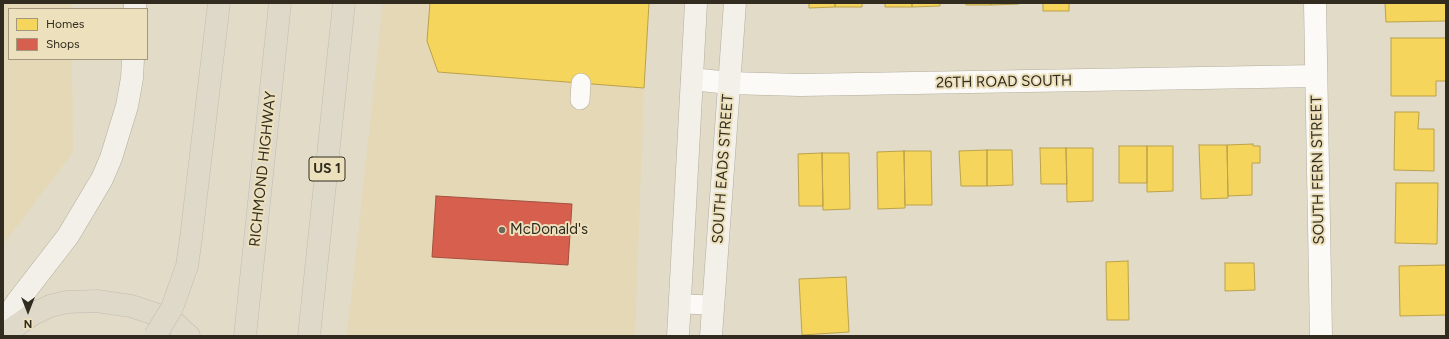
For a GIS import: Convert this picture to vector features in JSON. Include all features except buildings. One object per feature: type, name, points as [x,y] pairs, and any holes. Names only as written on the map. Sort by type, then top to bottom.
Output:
[{"type":"highway","points":[[155,336],[172,308],[187,266],[219,3]]},
{"type":"highway","name":"RICHMOND HIGHWAY","points":[[246,336],[280,3]]},
{"type":"highway","name":"US 1","points":[[309,336],[344,3]]},
{"type":"highway","points":[[3,335],[33,314],[50,306],[68,302],[97,301],[131,306],[161,316],[176,324],[189,336]]},
{"type":"street","points":[[678,336],[696,3]]},
{"type":"street","name":"SOUTH EADS STREET","points":[[711,336],[735,3]]},
{"type":"street","name":"SOUTH FERN STREET","points":[[1315,3],[1321,336]]},
{"type":"street","points":[[3,323],[17,302],[68,236],[102,178],[111,158],[127,106],[132,78],[133,60]]},
{"type":"street","name":"26TH ROAD SOUTH","points":[[692,80],[729,83],[800,85],[1316,76]]},
{"type":"lane","points":[[680,304],[714,305]]},
{"type":"shaded area","points":[[3,3],[72,3],[72,8],[8,8],[8,60],[72,60],[73,152],[3,245]]},
{"type":"shaded area","points":[[383,3],[649,3],[644,88],[635,336],[347,336]]},
{"type":"place","name":"McDonald's","points":[[502,230]]}]
